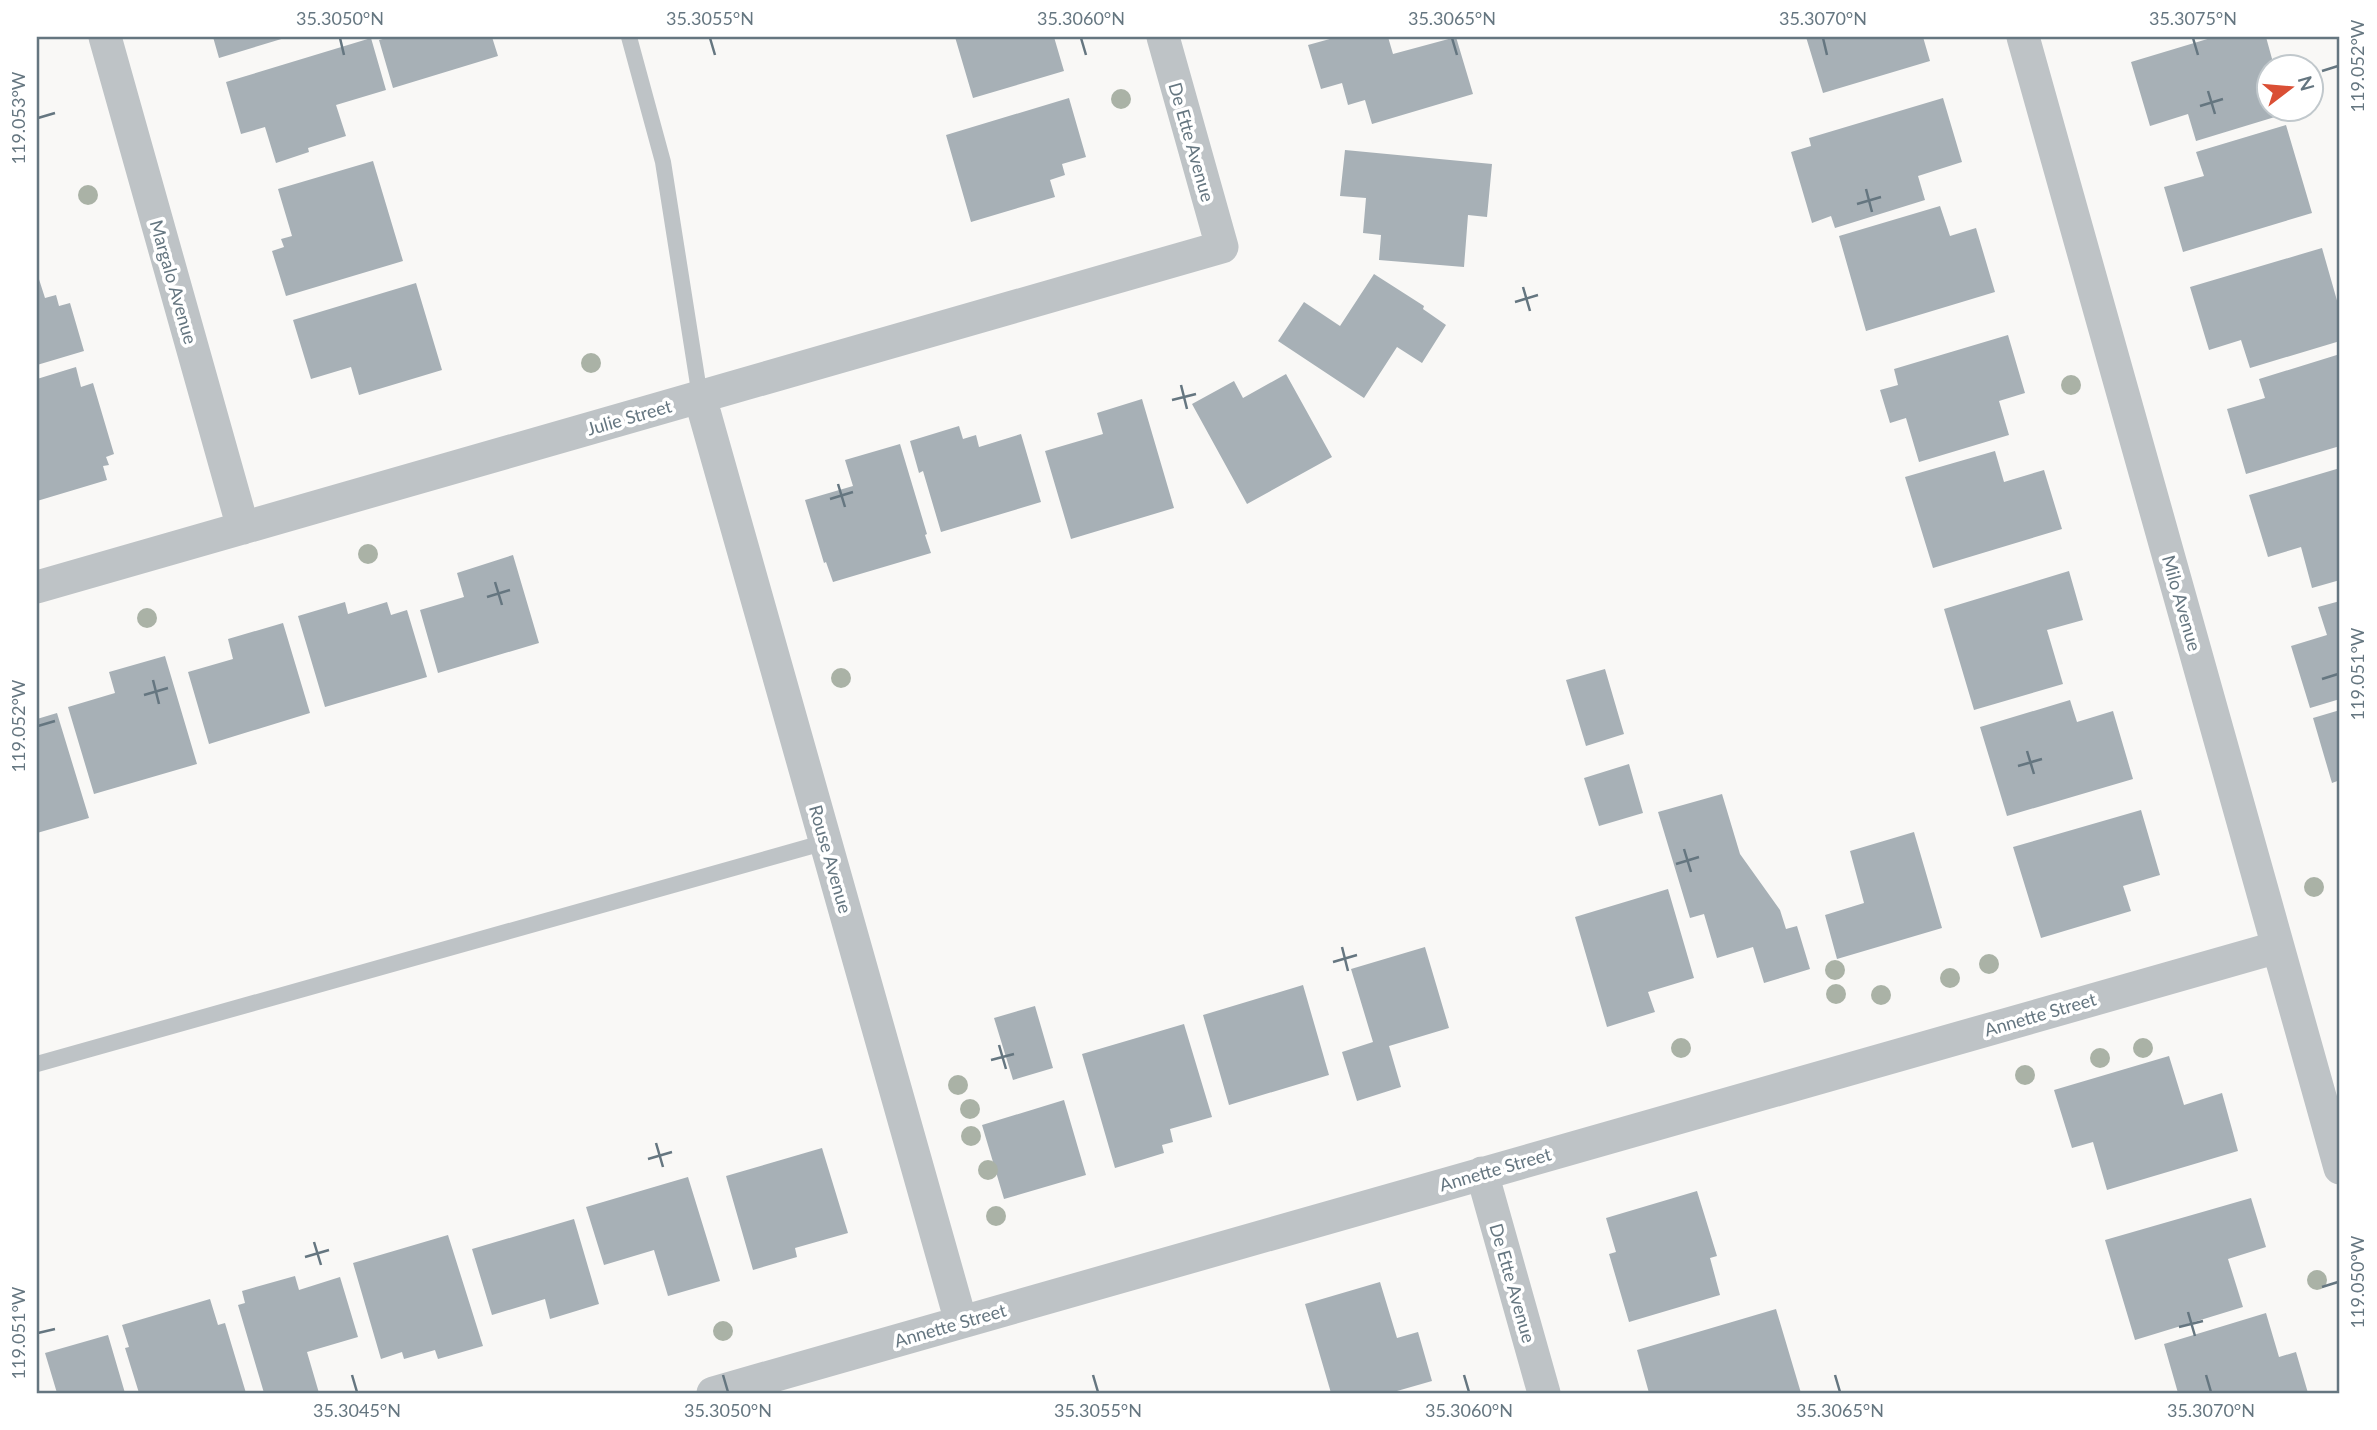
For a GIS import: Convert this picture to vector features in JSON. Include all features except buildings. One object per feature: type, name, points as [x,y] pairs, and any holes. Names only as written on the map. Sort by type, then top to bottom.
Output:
[{"type":"street","name":"Margalo Avenue","points":[[105,37],[243,528]]},
{"type":"street","name":"De Ette Avenue","points":[[1163,37],[1222,247]]},
{"type":"street","name":"Milo Avenue","points":[[2023,37],[2340,1168]]},
{"type":"street","name":"Julie Street","points":[[37,587],[1222,247]]},
{"type":"street","name":"Rouse Avenue","points":[[700,397],[961,1322]]},
{"type":"street","name":"Annette Street","points":[[713,1393],[2278,947]]},
{"type":"street","name":"De Ette Avenue","points":[[1482,1173],[1544,1393]]},
{"type":"lane","points":[[629,37],[663,162],[700,397]]},
{"type":"lane","points":[[37,1064],[826,842]]}]
